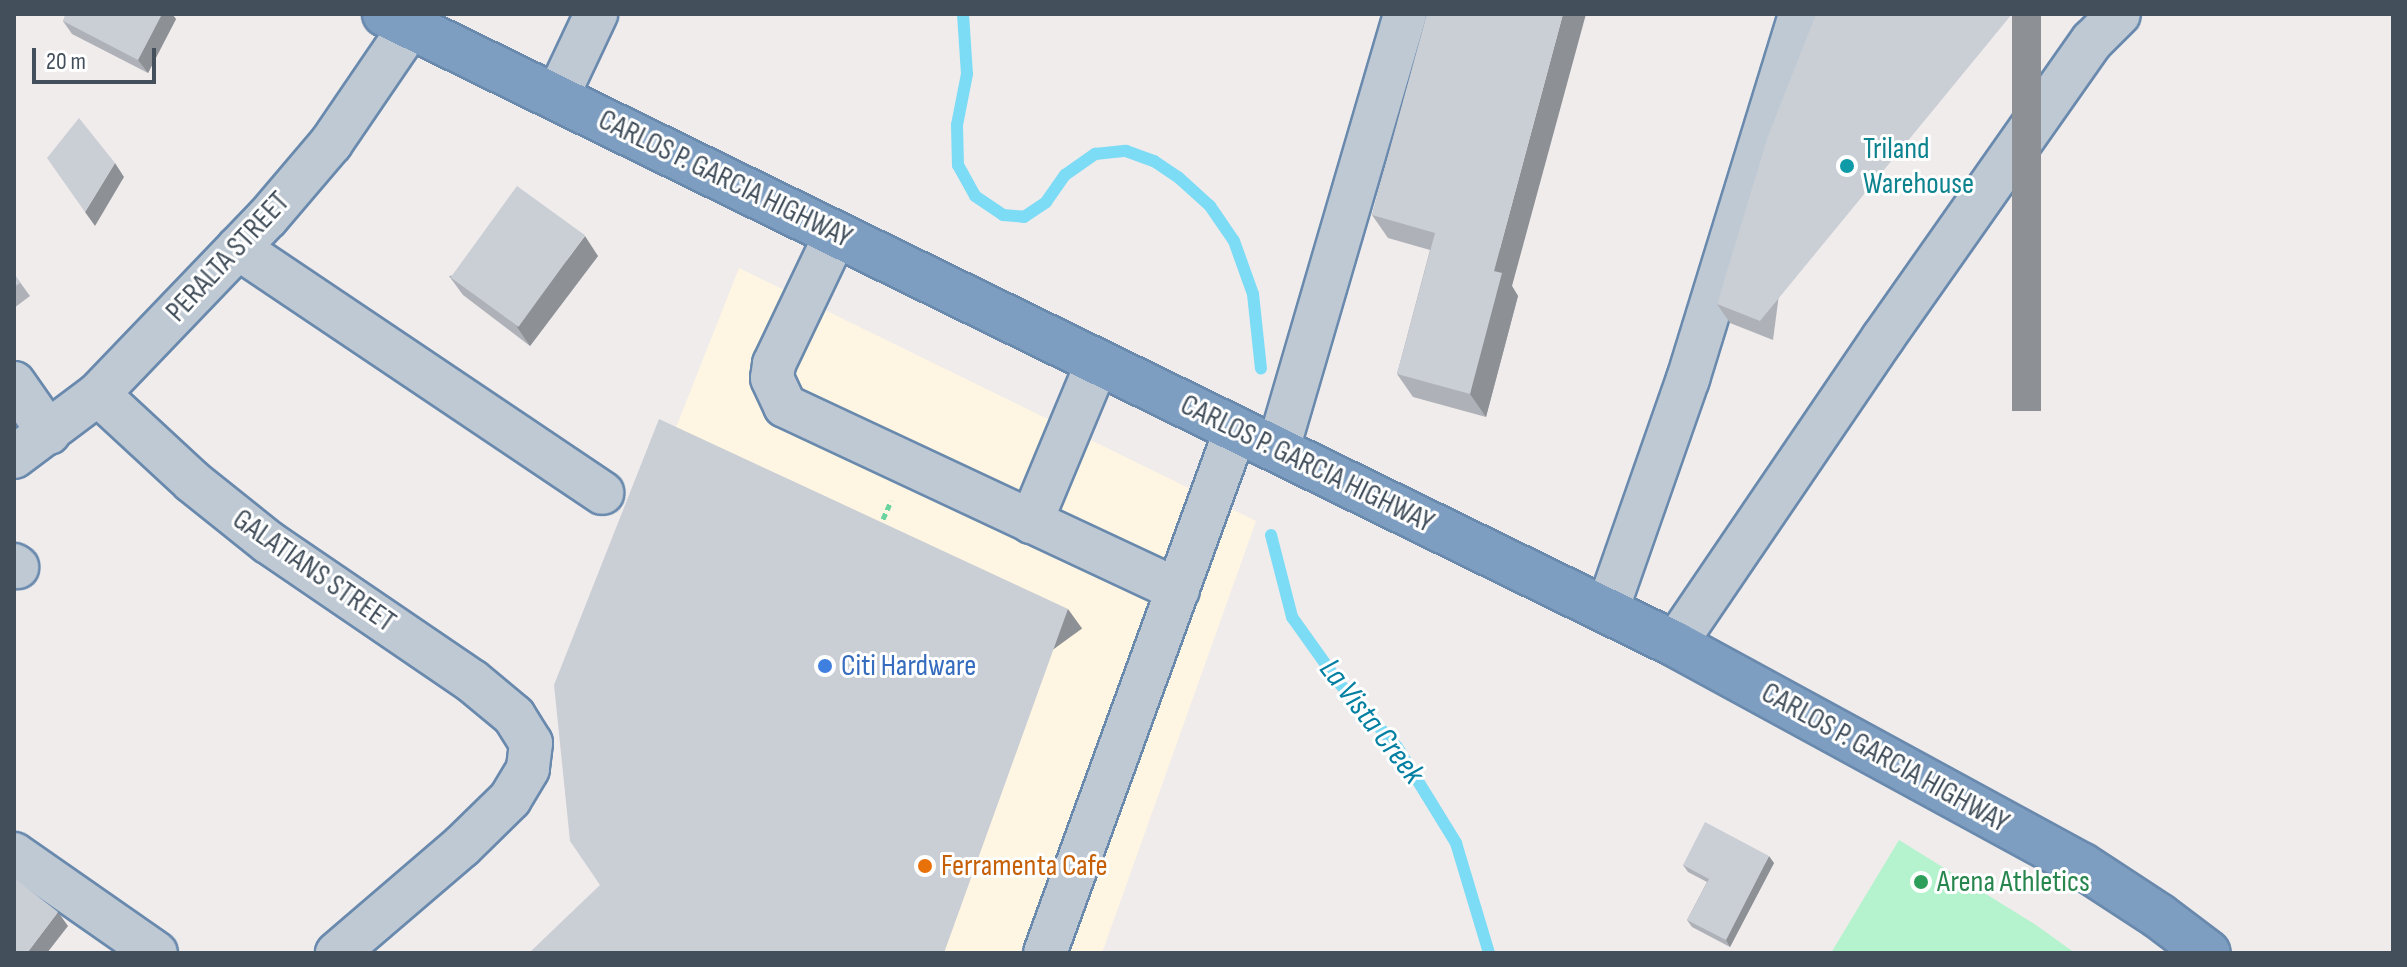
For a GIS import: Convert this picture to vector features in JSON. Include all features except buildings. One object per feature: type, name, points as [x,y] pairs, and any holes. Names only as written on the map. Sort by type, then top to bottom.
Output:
[{"type":"highway","name":"CARLOS P. GARCIA HIGHWAY","points":[[405,18],[557,97],[1675,644],[2081,865],[2159,916],[2208,953]]},
{"type":"street","points":[[557,97],[596,14]]},
{"type":"street","points":[[1278,449],[1405,14]]},
{"type":"street","points":[[1607,610],[1688,379],[1800,14]]},
{"type":"street","points":[[1675,644],[1883,338],[2092,41],[2119,14]]},
{"type":"street","name":"PERALTA STREET","points":[[14,457],[98,394],[238,248],[331,143],[405,18]]},
{"type":"street","points":[[836,234],[774,364],[772,378],[785,406],[1178,590]]},
{"type":"street","points":[[238,248],[602,493]]},
{"type":"street","points":[[1031,522],[1098,361]]},
{"type":"street","points":[[14,383],[49,433]]},
{"type":"street","name":"GALATIANS STREET","points":[[98,394],[193,482],[268,542],[472,681],[514,716],[531,743],[528,769],[510,799],[462,846],[337,953]]},
{"type":"street","points":[[1045,953],[1236,429]]},
{"type":"street","points":[[14,854],[156,953]]},
{"type":"shaded area","points":[[739,268],[1256,521],[1102,953],[562,953],[613,904],[567,704]]},
{"type":"green space","name":"Arena Athletics","points":[[1899,840],[2036,925],[2075,953],[1831,953]]},
{"type":"waterway","name":"La Vista Creek","points":[[963,14],[967,74],[957,125],[958,165],[975,196],[1003,215],[1024,217],[1046,202],[1065,175],[1095,154],[1126,151],[1154,161],[1178,177],[1210,206],[1234,241],[1253,294],[1261,369]]},
{"type":"waterway","name":"La Vista Creek","points":[[1271,535],[1292,617],[1339,683],[1397,747],[1456,843],[1489,953]]},
{"type":"place","name":"Triland Warehouse","points":[[1847,166]]},
{"type":"place","name":"Citi Hardware","points":[[825,666]]},
{"type":"place","name":"Ferramenta Cafe","points":[[925,866]]},
{"type":"place","name":"Arena Athletics","points":[[1921,882]]}]
